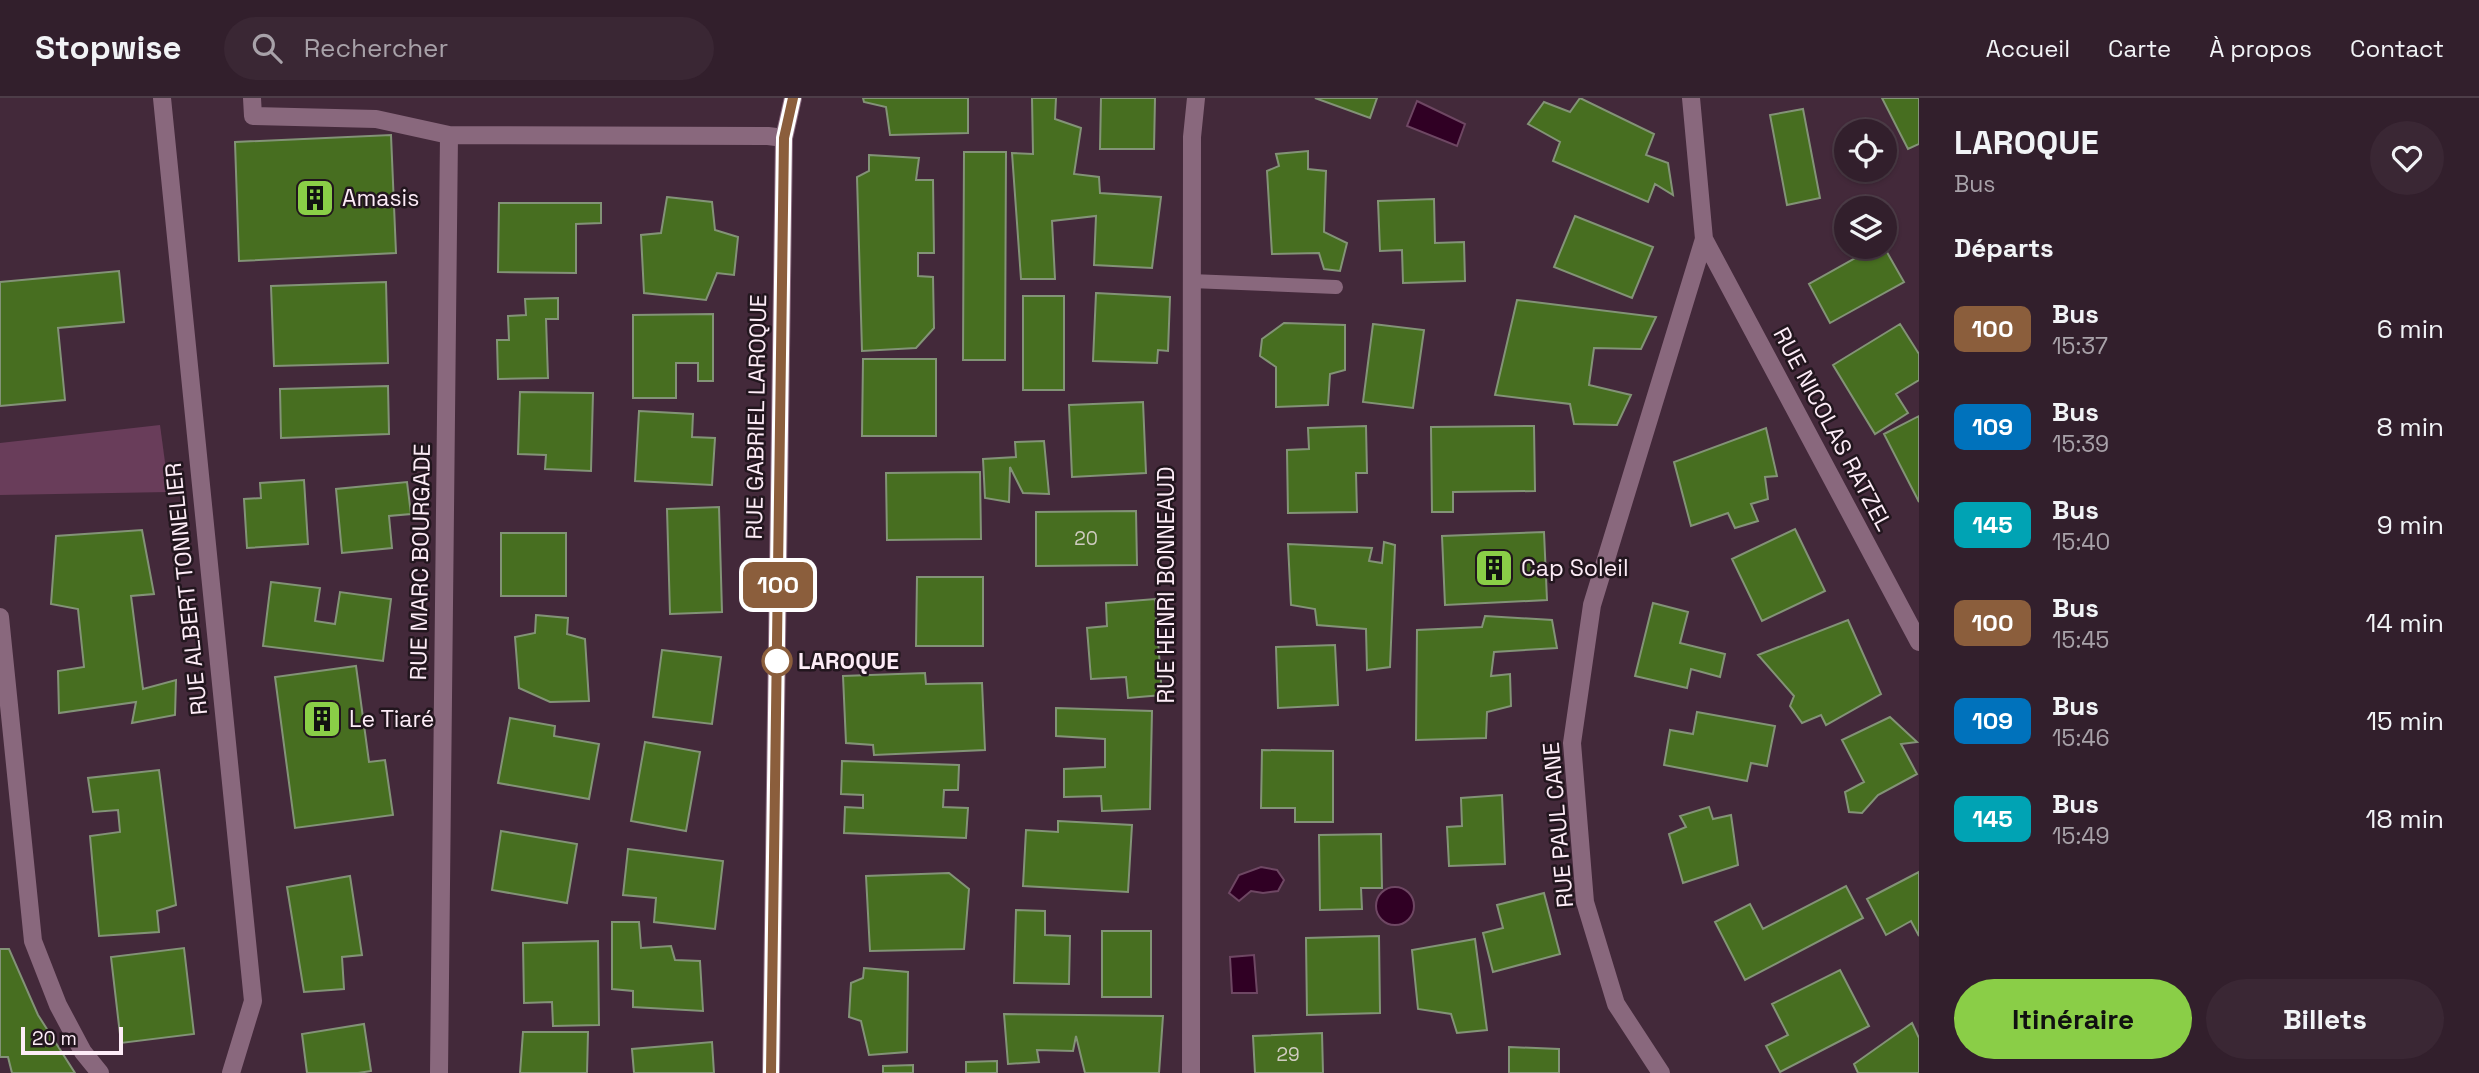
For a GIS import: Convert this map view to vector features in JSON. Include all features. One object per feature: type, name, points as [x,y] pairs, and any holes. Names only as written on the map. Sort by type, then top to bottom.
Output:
[{"type":"street","name":"RUE ALBERT TONNELIER","points":[[162,98],[253,1001],[231,1073]]},
{"type":"street","points":[[252,98],[253,116],[376,119],[449,135],[784,138]]},
{"type":"street","name":"RUE GABRIEL LAROQUE","points":[[771,1073],[784,138],[793,98]]},
{"type":"street","name":"RUE HENRI BONNEAUD","points":[[1191,1073],[1191,281],[1192,137],[1196,98]]},
{"type":"street","points":[[1691,98],[1704,239]]},
{"type":"street","name":"RUE MARC BOURGADE","points":[[439,1073],[449,135]]},
{"type":"street","name":"RUE NICOLAS RATZEL","points":[[1704,239],[1919,642]]},
{"type":"street","name":"RUE PAUL CANE","points":[[1661,1073],[1616,1004],[1585,902],[1572,743],[1592,605],[1704,239]]},
{"type":"street","points":[[0,617],[33,941],[58,1005],[83,1052],[100,1073]]},
{"type":"lane","points":[[1191,281],[1336,287]]},
{"type":"shaded area","points":[[1417,101],[1465,124],[1457,146],[1407,126]]},
{"type":"shaded area","points":[[160,425],[169,492],[0,495],[0,443]]},
{"type":"shaded area","points":[[1261,867],[1277,870],[1284,880],[1278,891],[1251,891],[1239,901],[1229,893],[1239,875]]},
{"type":"shaded area","points":[[1395,887],[1408,893],[1414,906],[1408,919],[1395,925],[1382,919],[1376,906],[1382,893]]},
{"type":"shaded area","points":[[1254,955],[1257,993],[1232,993],[1230,957]]},
{"type":"building","points":[[863,98],[968,98],[968,133],[890,135],[886,107],[864,102]]},
{"type":"building","points":[[1032,98],[1056,98],[1055,119],[1081,128],[1074,174],[1099,177],[1100,193],[1161,197],[1152,268],[1094,265],[1096,216],[1052,221],[1055,279],[1021,279],[1012,153],[1033,154]]},
{"type":"building","points":[[1101,98],[1155,98],[1154,149],[1100,149]]},
{"type":"building","points":[[1315,98],[1377,98],[1370,118]]},
{"type":"building","points":[[1580,98],[1654,134],[1646,155],[1668,163],[1673,195],[1655,184],[1648,202],[1553,161],[1560,142],[1528,124],[1544,102],[1570,112]]},
{"type":"building","points":[[1882,98],[1919,98],[1919,144],[1908,149],[1897,127],[1897,119],[1893,119]]},
{"type":"building","points":[[1803,109],[1820,198],[1787,205],[1770,115]]},
{"type":"building","name":"Amasis","points":[[391,135],[396,253],[239,261],[235,142]]},
{"type":"building","points":[[1308,151],[1308,169],[1326,171],[1324,232],[1347,243],[1340,271],[1324,269],[1319,253],[1272,254],[1267,171],[1279,166],[1276,154]]},
{"type":"building","points":[[964,152],[1006,152],[1005,360],[963,360]]},
{"type":"building","points":[[869,155],[919,158],[916,180],[933,180],[934,253],[918,253],[918,276],[933,277],[934,328],[916,348],[862,351],[857,177],[869,171]]},
{"type":"building","points":[[667,197],[712,202],[715,230],[738,237],[734,275],[717,273],[706,300],[644,293],[641,235],[661,233]]},
{"type":"building","points":[[1434,199],[1435,243],[1464,242],[1465,281],[1403,283],[1402,250],[1380,251],[1378,201]]},
{"type":"building","points":[[499,203],[601,203],[601,223],[576,224],[576,273],[498,272]]},
{"type":"building","points":[[1575,216],[1653,247],[1632,298],[1554,267]]},
{"type":"building","points":[[1854,259],[1891,259],[1904,282],[1830,323],[1809,284]]},
{"type":"building","points":[[119,271],[124,322],[58,328],[65,400],[0,406],[0,282]]},
{"type":"building","points":[[386,282],[388,363],[274,366],[271,286]]},
{"type":"building","points":[[1096,293],[1170,297],[1168,351],[1158,350],[1157,363],[1093,361]]},
{"type":"building","points":[[1023,296],[1064,296],[1064,390],[1023,390]]},
{"type":"building","points":[[558,298],[558,319],[546,319],[548,378],[498,379],[497,340],[509,340],[508,316],[526,315],[525,299]]},
{"type":"building","points":[[1517,300],[1656,317],[1641,349],[1594,348],[1589,385],[1631,395],[1617,425],[1574,424],[1570,404],[1495,395]]},
{"type":"building","points":[[713,314],[713,381],[698,381],[698,363],[676,363],[676,398],[633,398],[633,315]]},
{"type":"building","points":[[1284,323],[1345,325],[1345,370],[1330,374],[1328,405],[1276,407],[1276,367],[1260,356],[1262,339]]},
{"type":"building","points":[[1373,324],[1424,330],[1413,408],[1363,402]]},
{"type":"building","points":[[1900,324],[1919,354],[1919,380],[1896,394],[1908,413],[1875,434],[1833,365]]},
{"type":"building","points":[[863,359],[936,359],[936,436],[862,436]]},
{"type":"building","points":[[388,386],[389,434],[281,438],[280,389]]},
{"type":"building","points":[[520,392],[593,393],[591,471],[545,469],[546,455],[518,454]]},
{"type":"building","points":[[1143,402],[1146,473],[1072,477],[1069,405]]},
{"type":"building","points":[[639,411],[693,414],[692,437],[715,438],[712,485],[635,481]]},
{"type":"building","points":[[1919,416],[1919,502],[1884,434]]},
{"type":"building","points":[[1366,426],[1367,473],[1356,473],[1357,512],[1288,513],[1287,450],[1309,449],[1308,428]]},
{"type":"building","points":[[1534,426],[1535,491],[1453,492],[1453,512],[1432,512],[1431,427]]},
{"type":"building","points":[[1766,428],[1777,476],[1765,477],[1768,499],[1751,504],[1758,521],[1735,528],[1728,513],[1691,526],[1674,462]]},
{"type":"building","points":[[1044,441],[1049,494],[1023,493],[1010,467],[1009,502],[985,498],[983,459],[1016,457],[1015,442]]},
{"type":"building","points":[[980,472],[981,539],[887,540],[886,473]]},
{"type":"building","points":[[304,480],[308,544],[247,548],[244,499],[261,498],[260,483]]},
{"type":"building","points":[[407,482],[411,514],[389,516],[392,548],[342,553],[336,489]]},
{"type":"building","points":[[719,507],[722,612],[670,614],[667,509]]},
{"type":"building","points":[[1136,511],[1137,565],[1036,566],[1036,512]]},
{"type":"building","points":[[1795,529],[1825,591],[1762,621],[1732,559]]},
{"type":"building","points":[[142,530],[154,594],[131,596],[143,689],[176,680],[175,715],[132,723],[136,702],[59,713],[58,671],[84,667],[78,609],[51,604],[56,536]]},
{"type":"building","name":"Cap Soleil","points":[[1544,532],[1547,600],[1445,605],[1442,536]]},
{"type":"building","points":[[501,533],[566,533],[566,596],[501,596]]},
{"type":"building","points":[[1384,542],[1395,545],[1390,667],[1367,670],[1366,629],[1317,625],[1315,609],[1291,605],[1288,544],[1372,548],[1369,561],[1382,563]]},
{"type":"building","points":[[917,577],[983,577],[983,646],[916,646]]},
{"type":"building","points":[[271,582],[320,588],[315,621],[335,624],[340,592],[391,599],[383,661],[263,646]]},
{"type":"building","points":[[1155,599],[1162,695],[1128,698],[1126,677],[1091,679],[1087,628],[1107,626],[1106,603]]},
{"type":"building","points":[[1653,603],[1688,612],[1680,643],[1725,654],[1720,677],[1691,669],[1687,688],[1635,676]]},
{"type":"building","points":[[536,615],[568,618],[567,634],[585,639],[589,701],[550,702],[519,688],[515,637],[535,633]]},
{"type":"building","points":[[1485,616],[1552,620],[1557,648],[1494,652],[1491,676],[1510,674],[1511,706],[1487,712],[1486,738],[1416,740],[1417,630],[1482,627]]},
{"type":"building","points":[[1848,620],[1881,694],[1826,725],[1821,715],[1802,723],[1790,706],[1794,696],[1758,655]]},
{"type":"building","points":[[1335,645],[1338,705],[1278,708],[1276,647]]},
{"type":"building","points":[[662,650],[721,657],[712,724],[653,717]]},
{"type":"building","name":"Le Tiaré","points":[[356,666],[369,762],[385,760],[393,815],[295,828],[275,677]]},
{"type":"building","points":[[925,673],[926,684],[982,683],[985,750],[874,755],[873,745],[846,743],[843,676]]},
{"type":"building","points":[[1056,708],[1152,711],[1150,809],[1102,811],[1101,796],[1064,797],[1064,769],[1105,767],[1105,739],[1056,736]]},
{"type":"building","points":[[1697,712],[1775,726],[1767,766],[1751,763],[1747,781],[1664,765],[1670,730],[1693,734]]},
{"type":"building","points":[[1890,717],[1917,742],[1901,744],[1917,774],[1878,795],[1862,813],[1849,812],[1845,792],[1864,782],[1842,740]]},
{"type":"building","points":[[510,718],[555,726],[554,736],[599,744],[589,799],[498,783]]},
{"type":"building","points":[[645,742],[700,752],[686,831],[631,821]]},
{"type":"building","points":[[1262,750],[1333,751],[1333,822],[1295,822],[1295,808],[1261,808]]},
{"type":"building","points":[[842,761],[959,765],[958,790],[944,790],[943,807],[968,808],[966,838],[844,833],[845,807],[863,808],[863,795],[841,794]]},
{"type":"building","points":[[159,770],[176,905],[157,911],[159,932],[99,936],[90,836],[120,832],[118,810],[93,812],[88,778]]},
{"type":"building","points":[[1502,795],[1505,864],[1449,866],[1447,827],[1462,826],[1461,798]]},
{"type":"building","points":[[1709,807],[1713,819],[1731,815],[1738,865],[1683,883],[1669,834],[1686,827],[1680,816]]},
{"type":"building","points":[[1058,821],[1132,825],[1128,892],[1023,886],[1026,830],[1058,832]]},
{"type":"building","points":[[501,831],[577,844],[567,903],[492,890]]},
{"type":"building","points":[[1381,834],[1382,888],[1361,888],[1362,909],[1320,910],[1319,835]]},
{"type":"building","points":[[628,849],[723,861],[715,929],[654,922],[656,898],[623,895]]},
{"type":"building","points":[[1919,872],[1919,936],[1911,921],[1886,935],[1867,899]]},
{"type":"building","points":[[949,873],[969,889],[964,949],[870,951],[866,876]]},
{"type":"building","points":[[350,876],[362,955],[342,957],[344,989],[304,992],[287,887]]},
{"type":"building","points":[[1846,886],[1863,918],[1745,980],[1715,922],[1750,904],[1763,929]]},
{"type":"building","points":[[1544,893],[1560,954],[1493,972],[1483,933],[1503,928],[1497,905]]},
{"type":"building","points":[[1016,910],[1045,911],[1045,935],[1070,936],[1069,984],[1014,983]]},
{"type":"building","points":[[612,922],[639,922],[641,948],[671,946],[675,960],[700,961],[703,1011],[633,1007],[633,991],[612,989]]},
{"type":"building","points":[[1102,931],[1151,931],[1151,997],[1102,997]]},
{"type":"building","points":[[1379,936],[1380,1013],[1307,1015],[1306,938]]},
{"type":"building","points":[[1475,939],[1487,1030],[1457,1033],[1451,1014],[1418,1009],[1412,950]]},
{"type":"building","points":[[598,941],[599,1025],[553,1026],[552,1002],[524,1003],[523,943]]},
{"type":"building","points":[[184,948],[194,1034],[121,1043],[111,957]]},
{"type":"building","points":[[0,949],[9,949],[38,1015],[75,1073],[12,1073],[8,1057],[0,1057]]},
{"type":"building","points":[[864,968],[908,972],[907,1052],[869,1055],[861,1021],[849,1017],[851,983],[863,978]]},
{"type":"building","points":[[1840,970],[1869,1026],[1780,1072],[1766,1046],[1788,1035],[1772,1004]]},
{"type":"building","points":[[1004,1014],[1163,1016],[1159,1073],[1085,1073],[1076,1036],[1073,1051],[1037,1050],[1039,1062],[1008,1064]]},
{"type":"building","points":[[1912,1023],[1919,1038],[1919,1073],[1858,1073],[1854,1064]]},
{"type":"building","points":[[364,1024],[371,1071],[307,1073],[302,1034]]},
{"type":"building","points":[[523,1032],[588,1032],[587,1073],[520,1073]]},
{"type":"building","points":[[1322,1033],[1323,1073],[1255,1073],[1253,1036]]},
{"type":"building","points":[[712,1042],[714,1073],[634,1073],[632,1049]]},
{"type":"building","points":[[1509,1047],[1559,1049],[1559,1073],[1509,1073]]},
{"type":"building","points":[[997,1061],[997,1073],[966,1073],[966,1062]]},
{"type":"building","points":[[913,1065],[913,1073],[883,1073],[883,1066]]},
{"type":"bus line","name":"100","points":[[771,1073],[784,138],[793,98]]},
{"type":"place","name":"Amasis","points":[[315,198]]},
{"type":"place","name":"Cap Soleil","points":[[1494,568]]},
{"type":"place","name":"LAROQUE","points":[[777,661]]},
{"type":"place","name":"Le Tiaré","points":[[322,719]]}]
